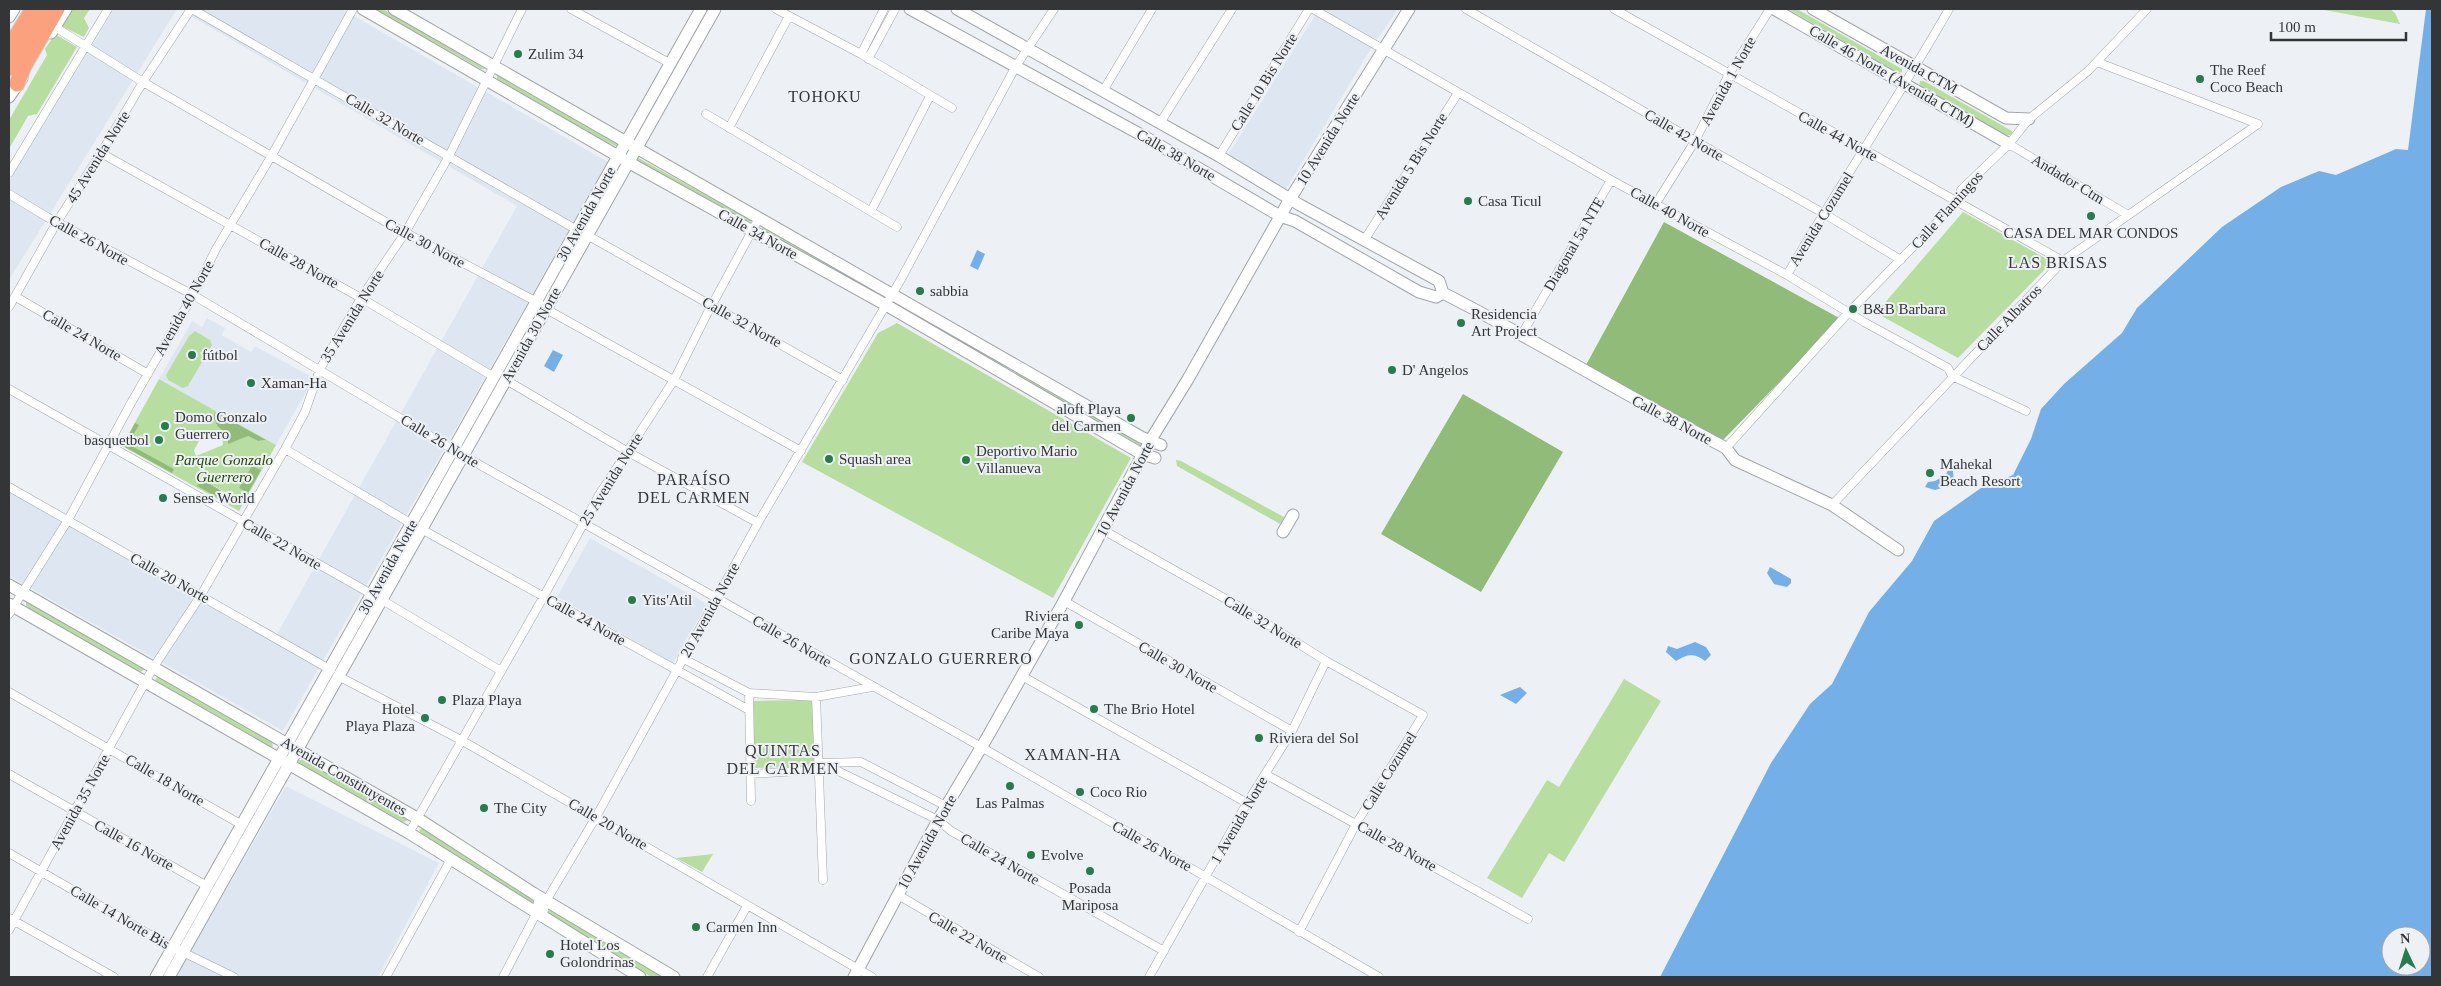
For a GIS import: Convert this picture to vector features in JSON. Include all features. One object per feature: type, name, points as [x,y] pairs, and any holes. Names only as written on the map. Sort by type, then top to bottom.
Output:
[{"type":"highway","points":[[9,27],[22,9]]},
{"type":"highway","points":[[9,48],[33,9]]},
{"type":"highway","points":[[9,68],[46,9]]},
{"type":"highway","points":[[17,84],[24,66],[57,9]]},
{"type":"main road","points":[[9,16],[14,9]]},
{"type":"main road","points":[[9,98],[66,9]]},
{"type":"main road","name":"Calle 34 Norte","points":[[363,9],[623,159],[886,305],[1143,454],[1155,458]]},
{"type":"main road","name":"Calle 34 Norte","points":[[394,9],[759,218],[893,292],[1016,365],[1156,443]]},
{"type":"main road","points":[[631,145],[671,64],[701,9]]},
{"type":"main road","points":[[623,159],[715,9]]},
{"type":"main road","name":"Calle 38 Norte","points":[[910,9],[1148,138],[1280,216],[1295,220],[1419,292],[1436,297],[1443,293]]},
{"type":"main road","name":"10 Avenida Norte","points":[[863,975],[898,895],[938,820],[982,748],[1143,454],[1156,443],[1280,216],[1388,52],[1409,9]]},
{"type":"main road","name":"Calle 46 Norte (Avenida CTM)","points":[[1774,9],[2009,144]]},
{"type":"main road","name":"Avenida CTM","points":[[1813,9],[2006,118],[2029,119]]},
{"type":"main road","name":"Calle 38 Norte","points":[[962,10],[1028,50],[1219,156],[1290,199],[1439,281],[1443,293],[1522,334],[1640,403],[1726,448],[1735,460],[1832,505],[1898,550]]},
{"type":"main road","points":[[1148,138],[1160,123]]},
{"type":"main road","name":"30 Avenida Norte","points":[[582,233],[623,159]]},
{"type":"main road","name":"Avenida 30 Norte","points":[[489,409],[506,380],[541,306],[582,233]]},
{"type":"main road","name":"30 Avenida Norte","points":[[156,977],[178,949],[283,761],[286,744],[335,674],[382,600],[423,530],[494,378],[541,306]]},
{"type":"main road","points":[[1009,376],[1016,365]]},
{"type":"main road","name":"30 Avenida Norte","points":[[169,977],[178,949],[207,886],[242,825],[283,761],[297,750],[372,595],[412,524],[489,409]]},
{"type":"main road","points":[[1283,532],[1293,515]]},
{"type":"main road","name":"Avenida Constituyentes","points":[[9,585],[417,818],[542,898],[674,977]]},
{"type":"main road","name":"Avenida Constituyentes","points":[[10,608],[408,833],[640,977]]},
{"type":"street","points":[[9,173],[108,9]]},
{"type":"street","name":"Calle 32 Norte","points":[[191,9],[843,380]]},
{"type":"street","name":"45 Avenida Norte","points":[[9,307],[57,222],[102,153],[143,82],[191,9]]},
{"type":"street","name":"Avenida 40 Norte","points":[[10,608],[68,520],[230,225],[272,156],[353,9]]},
{"type":"street","points":[[487,80],[522,9]]},
{"type":"street","points":[[571,9],[671,64]]},
{"type":"street","points":[[776,9],[861,54],[952,108]]},
{"type":"street","points":[[861,54],[884,9]]},
{"type":"street","points":[[868,59],[895,9]]},
{"type":"street","points":[[893,292],[1016,66],[1054,9]]},
{"type":"street","points":[[1103,91],[1152,9]]},
{"type":"street","points":[[1160,123],[1232,9]]},
{"type":"street","name":"Calle 10 Bis Norte","points":[[1219,156],[1309,9]]},
{"type":"street","name":"Calle 40 Norte","points":[[1313,9],[1655,205],[1787,275],[1848,313],[1948,368],[1952,376],[2026,411]]},
{"type":"street","name":"Calle 42 Norte","points":[[1466,9],[1902,260]]},
{"type":"street","name":"Calle 44 Norte","points":[[1614,9],[1864,151],[2064,261]]},
{"type":"street","name":"Avenida 1 Norte","points":[[1655,205],[1695,141],[1729,74],[1770,9]]},
{"type":"street","name":"Avenida Cozumel","points":[[1787,275],[1823,213],[1916,68],[1949,9]]},
{"type":"street","name":"Calle Flamingos","points":[[1726,448],[1848,313],[1958,201],[1961,190],[2009,144],[2029,119],[2097,62],[2147,9]]},
{"type":"street","points":[[729,128],[789,16]]},
{"type":"street","name":"Calle 30 Norte","points":[[55,27],[143,82],[405,233],[541,306],[801,451]]},
{"type":"street","name":"Calle Albatros","points":[[1832,505],[1952,376],[2064,261],[2258,124],[2097,62]]},
{"type":"street","name":"35 Avenida Norte","points":[[145,683],[201,595],[285,449],[305,412],[320,369],[361,298],[405,233],[448,156],[487,80]]},
{"type":"street","name":"Avenida 5 Bis Norte","points":[[1365,239],[1458,93]]},
{"type":"street","points":[[871,211],[930,96]]},
{"type":"street","points":[[706,114],[898,226]]},
{"type":"street","name":"Andador Ctm","points":[[2009,144],[2128,215]]},
{"type":"street","name":"Calle 28 Norte","points":[[102,153],[361,298],[494,378]]},
{"type":"street","name":"Diagonal 5a NTE","points":[[1522,334],[1611,180]]},
{"type":"street","name":"Calle 26 Norte","points":[[9,194],[193,295],[459,453],[717,597],[1115,826],[1207,876],[1299,932],[1379,977]]},
{"type":"street","name":"25 Avenida Norte","points":[[408,833],[544,596],[583,523],[674,380],[759,218]]},
{"type":"street","name":"20 Avenida Norte","points":[[503,977],[539,916],[542,898],[596,817],[758,523],[893,292]]},
{"type":"street","name":"Calle 24 Norte","points":[[16,297],[148,374]]},
{"type":"street","points":[[506,380],[628,452],[758,523]]},
{"type":"street","name":"Calle 22 Norte","points":[[9,389],[382,600],[501,671]]},
{"type":"street","points":[[285,449],[412,524]]},
{"type":"street","name":"Calle 20 Norte","points":[[9,487],[201,595],[335,674],[461,740],[596,817],[863,975]]},
{"type":"street","name":"Calle 24 Norte","points":[[423,530],[749,710]]},
{"type":"street","name":"Calle 32 Norte","points":[[1103,530],[1240,607],[1326,661],[1423,715]]},
{"type":"street","name":"Calle 30 Norte","points":[[1064,601],[1292,731]]},
{"type":"street","points":[[682,658],[750,693],[816,696],[872,687]]},
{"type":"street","name":"1 Avenida Norte","points":[[1149,977],[1247,803],[1292,731],[1326,661]]},
{"type":"street","points":[[1022,676],[1247,803]]},
{"type":"street","name":"Avenida 35 Norte","points":[[11,920],[75,812],[145,683]]},
{"type":"street","name":"Calle 18 Norte","points":[[9,692],[242,825]]},
{"type":"street","points":[[750,693],[751,801]]},
{"type":"street","points":[[816,696],[823,880]]},
{"type":"street","name":"Calle Cozumel","points":[[1299,932],[1356,824],[1423,715]]},
{"type":"street","name":"Calle 24 Norte","points":[[750,774],[860,762],[946,806]]},
{"type":"street","name":"Calle 24 Norte","points":[[820,767],[834,769],[938,820],[967,840],[1164,951]]},
{"type":"street","name":"Calle 16 Norte","points":[[9,774],[207,886]]},
{"type":"street","name":"Calle 28 Norte","points":[[1265,774],[1528,919]]},
{"type":"street","name":"Calle 14 Norte Bis","points":[[9,853],[178,949],[234,977]]},
{"type":"street","points":[[386,977],[451,859]]},
{"type":"street","name":"Calle 22 Norte","points":[[898,895],[1039,977]]},
{"type":"street","points":[[707,977],[747,906]]},
{"type":"street","points":[[9,930],[11,920],[114,977]]},
{"type":"shaded area","points":[[114,9],[177,9],[9,280],[9,181]]},
{"type":"shaded area","points":[[195,9],[342,9],[608,162],[283,731],[9,576],[9,483],[277,634],[517,206],[191,16]]},
{"type":"shaded area","points":[[1319,9],[1398,9],[1369,52],[1286,189],[1228,155]]},
{"type":"shaded area","name":"Xaman-Ha","points":[[207,318],[225,328],[222,335],[251,352],[255,346],[314,378],[276,445],[159,379],[192,321],[202,327]]},
{"type":"shaded area","name":"Yits'Atil","points":[[590,538],[707,604],[673,663],[557,597]]},
{"type":"shaded area","points":[[286,786],[439,863],[378,977],[176,977]]},
{"type":"green space","points":[[72,9],[90,9],[84,18],[89,28],[84,37],[61,26]]},
{"type":"green space","points":[[375,9],[383,9],[485,69],[481,69]]},
{"type":"green space","points":[[1788,9],[1797,9],[1902,69],[1902,72],[1898,73]]},
{"type":"green space","points":[[2319,9],[2390,9],[2395,13],[2400,24]]},
{"type":"green space","points":[[55,34],[77,47],[37,114],[28,116],[9,149],[9,120],[47,55],[45,49]]},
{"type":"green space","points":[[497,75],[618,144],[618,147],[606,142],[497,79]]},
{"type":"green space","points":[[1920,81],[1924,81],[2012,131],[2012,134],[2007,136],[1919,87]]},
{"type":"green space","points":[[635,156],[751,220],[751,222],[633,159]]},
{"type":"green space","points":[[1963,212],[2052,262],[1958,358],[1876,313]]},
{"type":"green space","points":[[1664,222],[1841,319],[1723,440],[1586,365]]},
{"type":"green space","points":[[762,228],[766,228],[883,295],[762,231]]},
{"type":"green space","points":[[896,301],[1009,366],[1007,369],[895,305]]},
{"type":"green space","name":"Deportivo Mario Villanueva","points":[[897,323],[1131,458],[1053,598],[802,462],[878,333]]},
{"type":"green space","name":"fútbol","points":[[195,331],[210,340],[212,345],[188,386],[183,388],[168,380],[166,375],[189,336]]},
{"type":"green space","points":[[1017,372],[1146,445],[1144,448],[1019,377],[1015,374]]},
{"type":"green space","name":"Parque Gonzalo Guerrero","points":[[159,379],[276,445],[239,511],[122,446]],"holes":[[[216,412],[265,440],[258,441],[248,436],[228,443],[227,434],[218,427],[213,418]],[[205,430],[215,432],[222,437],[223,445],[196,456],[194,450]],[[202,479],[225,492],[221,499],[198,485]]]},
{"type":"green space","points":[[1463,394],[1563,452],[1481,592],[1381,534]]},
{"type":"green space","points":[[216,412],[266,440],[258,441],[248,436],[228,444],[227,434],[218,427],[213,417]]},
{"type":"green space","points":[[135,423],[139,425],[128,444],[174,469],[172,473],[123,446]]},
{"type":"green space","points":[[1176,460],[1284,517],[1280,524],[1177,466]]},
{"type":"green space","points":[[252,466],[261,470],[248,493],[239,488]]},
{"type":"green space","points":[[202,479],[225,493],[221,499],[197,486]]},
{"type":"green space","points":[[29,601],[142,667],[144,670],[140,672],[26,607],[26,602]]},
{"type":"green space","points":[[159,677],[272,742],[273,746],[270,748],[155,682],[156,678]]},
{"type":"green space","points":[[1624,679],[1661,701],[1564,862],[1549,853],[1522,898],[1487,878],[1547,780],[1559,787]]},
{"type":"green space","points":[[812,700],[816,766],[753,768],[752,701]]},
{"type":"green space","points":[[298,760],[303,760],[407,816],[407,821],[403,822],[299,764]]},
{"type":"green space","points":[[424,828],[533,899],[534,903],[529,905],[421,833],[419,830]]},
{"type":"green space","points":[[713,854],[702,872],[676,858]]},
{"type":"green space","points":[[552,910],[664,977],[651,977],[549,916],[547,911]]},
{"type":"water","points":[[2426,9],[2432,9],[2432,977],[1660,977],[1771,763],[1810,704],[1832,684],[1869,612],[1912,561],[1934,521],[1981,488],[2013,475],[2031,439],[2041,409],[2064,384],[2122,333],[2137,308],[2222,227],[2281,187],[2319,171],[2336,175],[2396,149],[2408,150]]},
{"type":"water","points":[[977,250],[985,254],[978,270],[970,266]]},
{"type":"water","points":[[553,350],[563,355],[554,372],[544,366]]},
{"type":"water","points":[[1951,461],[1958,467],[1953,471],[1954,484],[1935,490],[1925,487],[1928,482],[1935,481],[1946,475]]},
{"type":"water","points":[[1770,567],[1791,579],[1791,583],[1787,587],[1774,584],[1767,573]]},
{"type":"water","points":[[1695,642],[1706,647],[1711,655],[1705,661],[1691,655],[1676,661],[1666,652],[1668,646],[1677,649]]},
{"type":"water","points":[[1520,687],[1527,693],[1516,704],[1500,695]]},
{"type":"place","name":"Zulim 34","points":[[518,54]]},
{"type":"place","name":"The Reef Coco Beach","points":[[2200,79]]},
{"type":"place","name":"Casa Ticul","points":[[1468,201]]},
{"type":"place","name":"CASA DEL MAR CONDOS","points":[[2091,216]]},
{"type":"place","name":"sabbia","points":[[920,291]]},
{"type":"place","name":"B&B Barbara","points":[[1853,309]]},
{"type":"place","name":"Residencia Art Project","points":[[1461,323]]},
{"type":"place","name":"fútbol","points":[[192,355]]},
{"type":"place","name":"D' Angelos","points":[[1392,370]]},
{"type":"place","name":"Xaman-Ha","points":[[251,383]]},
{"type":"place","name":"aloft Playa del Carmen","points":[[1131,418]]},
{"type":"place","name":"Domo Gonzalo Guerrero","points":[[165,426]]},
{"type":"place","name":"basquetbol","points":[[159,440]]},
{"type":"place","name":"Squash area","points":[[829,459]]},
{"type":"place","name":"Deportivo Mario Villanueva","points":[[966,460]]},
{"type":"place","name":"Mahekal Beach Resort","points":[[1930,473]]},
{"type":"place","name":"Senses World","points":[[163,498]]},
{"type":"place","name":"Yits'Atil","points":[[632,600]]},
{"type":"place","name":"Riviera Caribe Maya","points":[[1079,625]]},
{"type":"place","name":"Plaza Playa","points":[[442,700]]},
{"type":"place","name":"The Brio Hotel","points":[[1094,709]]},
{"type":"place","name":"Hotel Playa Plaza","points":[[425,718]]},
{"type":"place","name":"Riviera del Sol","points":[[1259,738]]},
{"type":"place","name":"Las Palmas","points":[[1010,786]]},
{"type":"place","name":"Coco Rio","points":[[1080,792]]},
{"type":"place","name":"The City","points":[[484,808]]},
{"type":"place","name":"Evolve","points":[[1031,855]]},
{"type":"place","name":"Posada Mariposa","points":[[1090,871]]},
{"type":"place","name":"Carmen Inn","points":[[696,927]]},
{"type":"place","name":"Hotel Los Golondrinas","points":[[550,954]]},
{"type":"district","name":"TOHOKU","points":[[825,96]]},
{"type":"district","name":"LAS BRISAS","points":[[2058,262]]},
{"type":"district","name":"PARAÍSO DEL CARMEN","points":[[694,488]]},
{"type":"district","name":"GONZALO GUERRERO","points":[[941,658]]},
{"type":"district","name":"XAMAN-HA","points":[[1073,754]]},
{"type":"district","name":"QUINTAS DEL CARMEN","points":[[783,759]]}]
